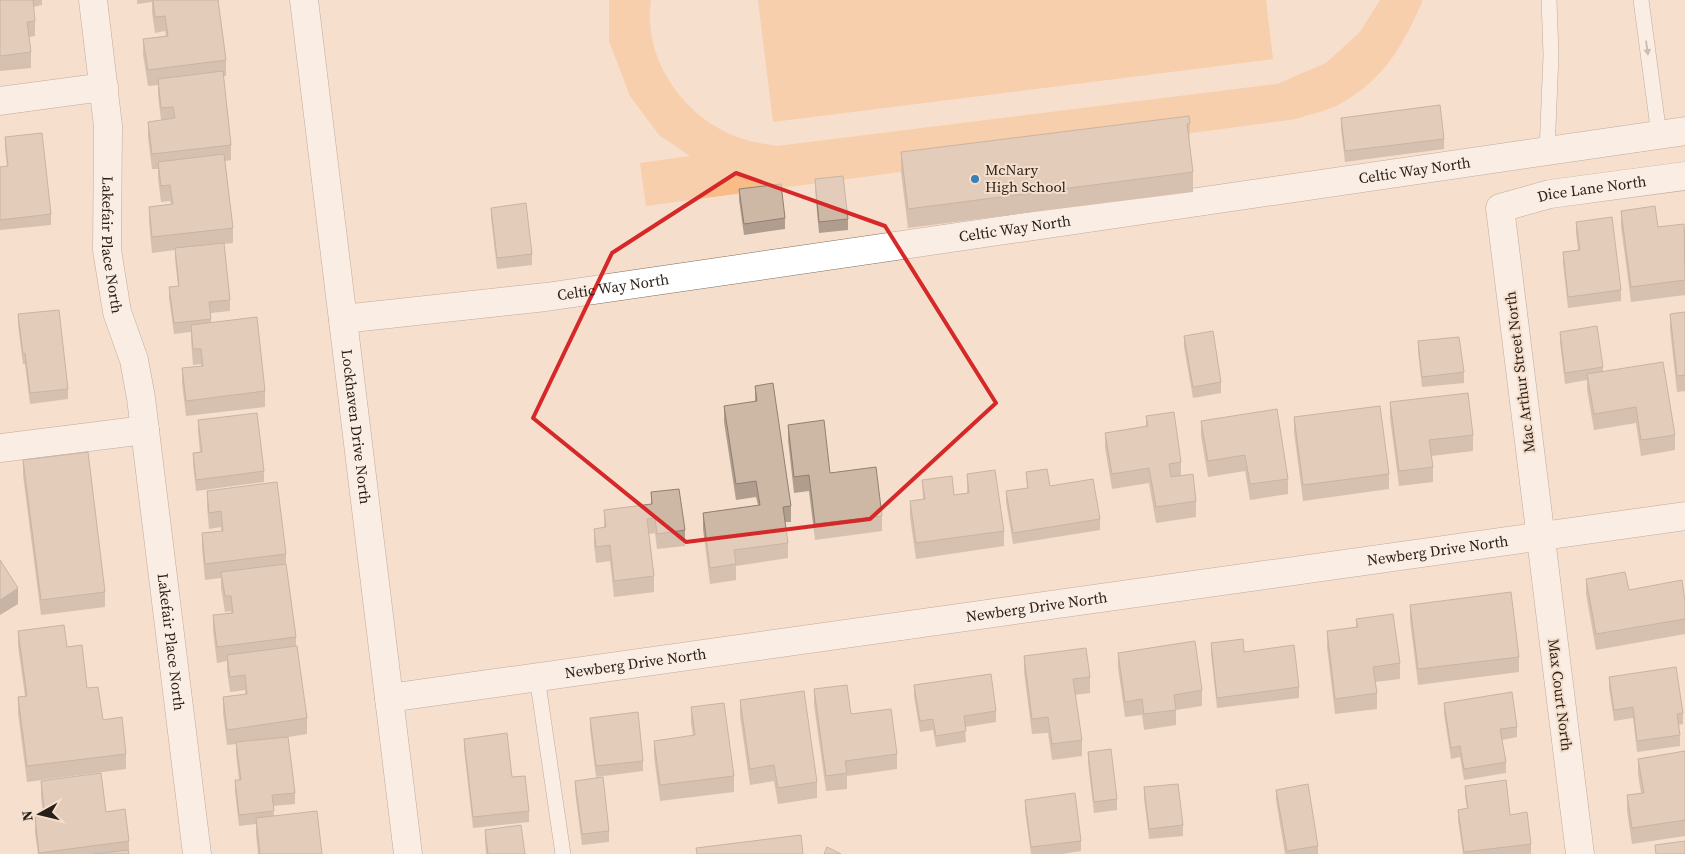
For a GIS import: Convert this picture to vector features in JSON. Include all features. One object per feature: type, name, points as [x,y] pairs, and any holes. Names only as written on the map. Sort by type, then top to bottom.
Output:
[{"type":"street","name":"Lakefair Place North","points":[[93,0],[109,146],[107,250],[117,312],[134,360],[145,430],[197,854]]},
{"type":"street","name":"Lockhaven Drive North","points":[[304,0],[408,854]]},
{"type":"street","points":[[0,101],[104,87]]},
{"type":"street","name":"Celtic Way North","points":[[343,319],[555,295],[1672,133]]},
{"type":"street","name":"Dice Lane North","points":[[1500,208],[1550,194],[1685,176]]},
{"type":"street","name":"Mac Arthur Street North","points":[[1500,208],[1540,537]]},
{"type":"street","points":[[0,448],[145,430]]},
{"type":"street","name":"Newberg Drive North","points":[[389,698],[1685,516]]},
{"type":"street","name":"Max Court North","points":[[1540,537],[1580,854]]},
{"type":"lane","points":[[1547,151],[1551,55],[1549,0]]},
{"type":"lane","points":[[1641,0],[1672,133]]},
{"type":"lane","points":[[537,677],[563,854]]},
{"type":"highlighted area","points":[[736,173],[885,226],[996,403],[870,519],[686,542],[533,418],[612,253]]},
{"type":"shaded area","points":[[609,0],[651,0],[652,38],[657,56],[675,90],[702,117],[725,132],[746,140],[777,146],[1277,84],[1326,63],[1360,32],[1380,0],[1423,0],[1408,32],[1391,60],[1369,84],[1340,104],[1296,119],[646,206],[640,163],[690,156],[659,135],[630,96],[609,41]]},
{"type":"shaded area","points":[[758,0],[1266,0],[1273,59],[773,122]]},
{"type":"building","points":[[0,0],[33,0],[35,21],[27,22],[31,52],[0,56]]},
{"type":"building","points":[[153,0],[218,0],[226,60],[148,70],[143,39],[168,36],[165,16],[155,17]]},
{"type":"building","points":[[223,71],[231,145],[152,154],[148,122],[175,118],[173,107],[161,108],[158,79]]},
{"type":"building","points":[[1440,105],[1444,139],[1345,151],[1341,118]]},
{"type":"building","points":[[1189,116],[1190,123],[1187,124],[1193,172],[908,209],[901,152]]},
{"type":"building","points":[[42,133],[51,214],[0,220],[0,167],[8,166],[5,137]]},
{"type":"building","points":[[224,154],[233,228],[152,237],[149,207],[173,204],[170,185],[161,186],[158,162]]},
{"type":"building","points":[[843,176],[848,219],[819,222],[815,179]]},
{"type":"building","points":[[781,184],[785,218],[744,224],[739,189]]},
{"type":"building","points":[[526,203],[532,254],[497,258],[491,208]]},
{"type":"building","points":[[1655,206],[1658,227],[1684,224],[1685,280],[1631,287],[1621,211]]},
{"type":"building","points":[[1612,217],[1621,290],[1568,297],[1563,252],[1580,250],[1576,222]]},
{"type":"building","points":[[224,243],[230,300],[209,302],[211,319],[174,323],[169,287],[179,286],[175,248]]},
{"type":"building","points":[[59,310],[68,389],[30,393],[18,314]]},
{"type":"building","points":[[1685,312],[1685,375],[1677,376],[1670,314]]},
{"type":"building","points":[[257,317],[265,391],[186,401],[182,368],[203,366],[201,349],[193,349],[191,325]]},
{"type":"building","points":[[1597,326],[1603,367],[1565,373],[1560,332]]},
{"type":"building","points":[[1213,331],[1221,382],[1193,387],[1184,336]]},
{"type":"building","points":[[1459,337],[1464,372],[1422,377],[1418,341]]},
{"type":"building","points":[[1663,362],[1675,435],[1641,440],[1636,407],[1594,414],[1587,374]]},
{"type":"building","points":[[773,383],[791,506],[783,507],[788,543],[734,550],[736,564],[710,568],[703,513],[760,505],[756,481],[736,484],[724,406],[757,401],[755,386]]},
{"type":"building","points":[[1468,393],[1473,435],[1429,440],[1433,467],[1399,471],[1390,402]]},
{"type":"building","points":[[1380,406],[1389,474],[1303,485],[1294,417]]},
{"type":"building","points":[[1277,409],[1288,479],[1250,484],[1245,455],[1208,461],[1201,421]]},
{"type":"building","points":[[1174,412],[1181,462],[1169,464],[1171,477],[1193,474],[1196,501],[1156,507],[1149,468],[1112,474],[1105,433],[1148,426],[1146,416]]},
{"type":"building","points":[[257,413],[264,471],[196,480],[193,453],[202,452],[198,420]]},
{"type":"building","points":[[824,420],[830,473],[876,467],[882,516],[815,524],[809,475],[794,477],[788,425]]},
{"type":"building","points":[[88,452],[105,592],[41,600],[23,460]]},
{"type":"building","points":[[1047,469],[1050,486],[1093,479],[1100,519],[1013,533],[1006,491],[1028,488],[1026,472]]},
{"type":"building","points":[[995,470],[1004,531],[916,543],[910,501],[925,499],[922,480],[952,476],[954,495],[969,493],[967,474]]},
{"type":"building","points":[[277,482],[286,554],[205,564],[202,533],[223,531],[221,511],[209,513],[207,491]]},
{"type":"building","points":[[679,489],[685,530],[657,534],[655,518],[647,519],[654,576],[614,581],[610,545],[596,547],[594,529],[606,527],[604,510],[652,504],[651,492]]},
{"type":"building","points":[[0,560],[18,588],[0,600]]},
{"type":"building","points":[[286,564],[296,637],[217,647],[213,615],[233,613],[231,596],[225,596],[221,572]]},
{"type":"building","points":[[1625,572],[1629,590],[1682,580],[1685,619],[1596,634],[1586,579]]},
{"type":"building","points":[[1511,592],[1519,657],[1418,669],[1410,605]]},
{"type":"building","points":[[1393,614],[1400,663],[1373,667],[1377,693],[1335,699],[1327,631],[1358,627],[1356,619]]},
{"type":"building","points":[[64,625],[67,647],[82,645],[87,688],[98,687],[103,720],[122,717],[126,754],[27,766],[18,697],[27,696],[18,631]]},
{"type":"building","points":[[1243,639],[1244,652],[1294,645],[1299,687],[1217,698],[1211,643]]},
{"type":"building","points":[[1195,641],[1202,690],[1174,695],[1176,710],[1144,714],[1142,699],[1125,702],[1118,653]]},
{"type":"building","points":[[297,646],[307,718],[227,730],[223,697],[247,694],[245,675],[230,677],[227,655]]},
{"type":"building","points":[[1086,648],[1090,677],[1073,679],[1082,740],[1052,744],[1048,717],[1032,719],[1024,656]]},
{"type":"building","points":[[1676,667],[1683,713],[1677,714],[1680,735],[1637,741],[1633,707],[1614,710],[1609,677]]},
{"type":"building","points":[[991,674],[996,711],[964,716],[966,731],[936,736],[933,719],[920,721],[914,685]]},
{"type":"building","points":[[847,685],[851,714],[891,709],[897,754],[845,761],[847,773],[826,776],[814,689]]},
{"type":"building","points":[[804,691],[817,782],[778,788],[774,765],[750,769],[740,700]]},
{"type":"building","points":[[1512,692],[1517,727],[1500,729],[1506,762],[1464,769],[1460,746],[1451,748],[1444,703]]},
{"type":"building","points":[[724,703],[734,776],[660,785],[654,741],[695,735],[691,707]]},
{"type":"building","points":[[638,712],[643,761],[596,766],[590,718]]},
{"type":"building","points":[[507,733],[512,777],[525,776],[529,811],[473,817],[464,739]]},
{"type":"building","points":[[288,737],[295,793],[272,795],[274,811],[239,815],[235,780],[241,780],[236,742]]},
{"type":"building","points":[[1111,749],[1117,799],[1094,802],[1088,752]]},
{"type":"building","points":[[1685,751],[1685,820],[1632,828],[1627,795],[1644,793],[1638,759]]},
{"type":"building","points":[[101,773],[106,812],[125,809],[129,841],[39,853],[35,817],[45,816],[41,781]]},
{"type":"building","points":[[603,777],[609,831],[582,834],[575,781]]},
{"type":"building","points":[[1506,780],[1510,815],[1527,812],[1531,844],[1464,852],[1458,810],[1468,808],[1465,786]]},
{"type":"building","points":[[1178,784],[1183,825],[1149,829],[1144,787]]},
{"type":"building","points":[[1308,784],[1318,846],[1287,851],[1276,790]]},
{"type":"building","points":[[1075,793],[1081,841],[1031,847],[1025,800]]},
{"type":"building","points":[[317,811],[322,854],[260,854],[256,818]]},
{"type":"building","points":[[521,825],[525,854],[488,854],[485,830]]},
{"type":"building","points":[[801,835],[803,854],[697,854],[696,848]]},
{"type":"building","points":[[1685,841],[1685,854],[1656,854],[1655,845]]},
{"type":"building","points":[[827,847],[841,854],[824,854]]},
{"type":"building","points":[[128,850],[129,854],[94,854]]},
{"type":"place","name":"McNary High School","points":[[975,179]]}]
